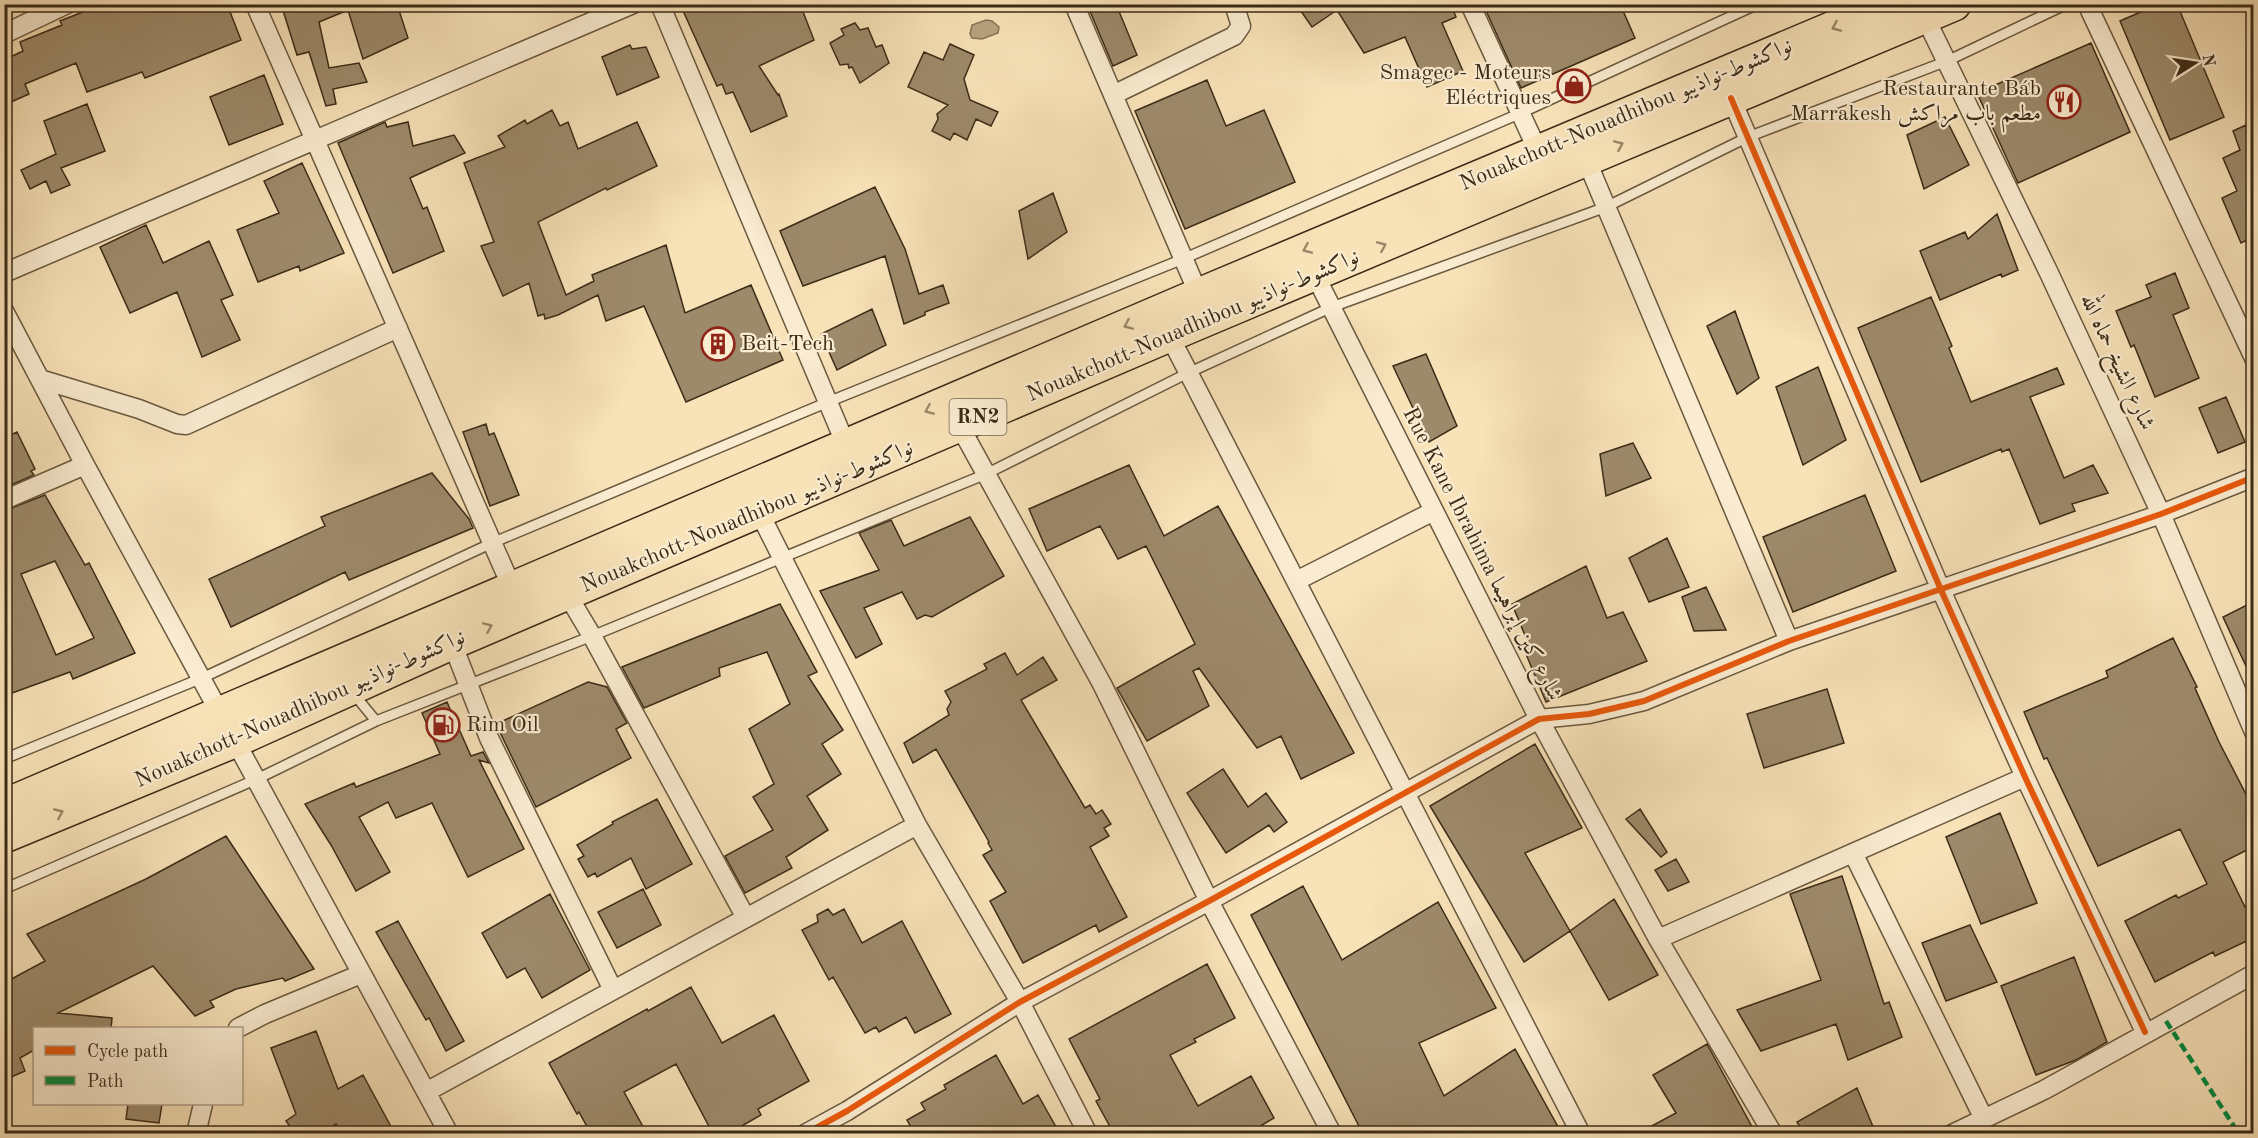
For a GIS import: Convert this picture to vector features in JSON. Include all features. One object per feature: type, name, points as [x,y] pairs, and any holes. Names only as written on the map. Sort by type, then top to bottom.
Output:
[{"type":"highway","name":"Nouakchott-Nouadhibou نواكشوط-نواذيبو","points":[[4,806],[229,727],[350,689],[513,590],[1199,295],[1887,5]]},
{"type":"highway","name":"Nouakchott-Nouadhibou نواكشوط-نواذيبو","points":[[4,836],[229,727],[447,631],[567,594],[1169,335],[1940,11]]},
{"type":"street","points":[[4,34],[68,4]]},
{"type":"street","points":[[255,4],[513,590]]},
{"type":"street","points":[[4,273],[633,4]]},
{"type":"street","points":[[660,4],[846,446]]},
{"type":"street","points":[[1074,4],[1199,295]]},
{"type":"street","points":[[1113,94],[1234,36],[1241,26],[1234,4]]},
{"type":"street","points":[[1470,4],[1538,151]]},
{"type":"street","points":[[2087,4],[2253,358]]},
{"type":"street","name":"شارع الشيخ حماه الله","points":[[1940,11],[1947,61],[2162,514],[2253,732]]},
{"type":"street","points":[[1731,98],[1941,590],[2025,777],[2145,1032]]},
{"type":"street","points":[[1586,159],[1789,641]]},
{"type":"street","name":"Rue Kane Ibrahima شارع كين إبراهيما","points":[[1315,274],[1539,719],[1658,939],[1773,1134]]},
{"type":"street","points":[[4,311],[85,465],[448,1134]]},
{"type":"street","points":[[40,379],[186,425],[398,328]]},
{"type":"street","points":[[1169,335],[1581,1134]]},
{"type":"street","points":[[958,425],[1102,684],[1209,902],[1332,1134]]},
{"type":"street","points":[[4,500],[85,465]]},
{"type":"street","points":[[805,1134],[1020,1002],[1209,902],[1539,719],[1589,714],[1644,701],[1789,641],[2162,514],[2253,477]]},
{"type":"street","points":[[1296,581],[1434,511]]},
{"type":"street","points":[[759,512],[917,825],[1020,1002],[1088,1134]]},
{"type":"street","points":[[567,594],[746,918]]},
{"type":"street","points":[[447,631],[489,738],[613,990]]},
{"type":"street","points":[[1658,939],[2025,777]]},
{"type":"street","points":[[426,1092],[917,825]]},
{"type":"street","points":[[1852,853],[1984,1119]]},
{"type":"street","points":[[242,1027],[265,1014],[361,974]]},
{"type":"street","points":[[1952,1134],[2044,1090],[2253,974]]},
{"type":"street","points":[[196,1134],[203,1105]]},
{"type":"lane","points":[[4,759],[202,678],[492,543],[828,402],[1183,259],[1521,113],[1758,4]]},
{"type":"lane","points":[[4,889],[257,779],[376,721],[592,636],[986,474],[1188,373],[1332,307],[1606,207],[1748,137],[1947,61],[2067,4]]},
{"type":"lane","points":[[350,689],[376,721]]},
{"type":"shaded area","points":[[986,20],[992,21],[999,27],[998,33],[982,39],[972,38],[970,34],[972,25]]},
{"type":"building","points":[[103,4],[227,4],[241,40],[145,78],[142,72],[87,92],[76,63],[25,84],[29,94],[4,105],[4,60],[23,51],[20,42],[62,25],[60,21]]},
{"type":"building","points":[[281,4],[397,4],[408,38],[363,59],[348,10],[319,22],[329,68],[359,63],[367,82],[333,89],[336,104],[326,106],[309,52],[297,55]]},
{"type":"building","points":[[680,4],[800,4],[814,40],[759,66],[779,94],[787,116],[751,132],[733,92],[726,94],[722,84],[717,86]]},
{"type":"building","points":[[1087,4],[1116,4],[1137,55],[1113,66]]},
{"type":"building","points":[[1296,4],[1451,4],[1456,17],[1442,23],[1463,71],[1427,87],[1405,37],[1364,53],[1337,10],[1312,27]]},
{"type":"building","points":[[1483,4],[1620,4],[1635,38],[1521,88]]},
{"type":"building","points":[[2159,4],[2177,4],[2224,117],[2170,140],[2120,21]]},
{"type":"building","points":[[855,23],[860,30],[868,28],[876,47],[882,45],[889,63],[860,83],[852,67],[849,68],[848,64],[840,65],[830,43],[844,35],[841,29]]},
{"type":"building","points":[[2091,43],[2130,132],[2018,183],[1977,93]]},
{"type":"building","points":[[950,44],[974,55],[964,79],[970,100],[998,112],[991,126],[976,119],[967,140],[954,133],[950,140],[932,131],[938,119],[937,114],[948,105],[908,87],[924,52],[943,60]]},
{"type":"building","points":[[630,45],[632,49],[646,47],[659,77],[617,95],[602,57]]},
{"type":"building","points":[[264,75],[283,124],[229,145],[210,97]]},
{"type":"building","points":[[1207,80],[1226,126],[1264,110],[1295,182],[1185,229],[1135,111]]},
{"type":"building","points":[[87,104],[105,151],[61,168],[70,185],[51,193],[46,181],[30,189],[21,170],[56,154],[44,121]]},
{"type":"building","points":[[552,110],[560,126],[568,122],[578,149],[637,122],[657,166],[607,190],[606,188],[538,222],[566,295],[594,281],[592,275],[666,245],[685,313],[751,285],[783,360],[686,402],[644,306],[606,321],[598,295],[545,319],[544,314],[538,316],[529,283],[503,296],[481,246],[494,242],[464,163],[505,147],[498,136],[525,120],[527,124]]},
{"type":"building","points":[[1945,117],[1969,165],[1924,189],[1907,135]]},
{"type":"building","points":[[385,122],[387,127],[408,122],[413,146],[454,135],[465,153],[410,178],[423,209],[427,207],[444,251],[393,273],[338,143]]},
{"type":"building","points":[[2246,125],[2253,143],[2253,237],[2241,243],[2222,198],[2237,191],[2223,158],[2240,150],[2233,131]]},
{"type":"building","points":[[302,163],[344,253],[300,271],[299,266],[258,282],[237,230],[279,213],[264,181]]},
{"type":"building","points":[[875,187],[905,249],[919,294],[943,285],[949,303],[925,312],[925,315],[904,324],[885,256],[803,286],[780,231]]},
{"type":"building","points":[[1053,193],[1067,232],[1028,259],[1019,211]]},
{"type":"building","points":[[1997,214],[2018,270],[2002,277],[2001,274],[1940,300],[1920,251],[1965,232],[1968,239]]},
{"type":"building","points":[[146,225],[163,263],[209,241],[233,295],[221,300],[240,340],[202,357],[177,292],[130,313],[100,247]]},
{"type":"building","points":[[2175,273],[2189,308],[2173,315],[2199,378],[2155,397],[2134,345],[2131,347],[2116,311],[2151,297],[2146,285]]},
{"type":"building","points":[[1931,297],[1952,346],[1949,348],[1971,402],[2057,368],[2064,384],[2030,397],[2064,478],[2093,465],[2108,493],[2072,504],[2075,511],[2040,524],[2009,449],[2002,452],[2001,449],[1921,482],[1858,328]]},
{"type":"building","points":[[872,309],[886,345],[837,370],[821,334]]},
{"type":"building","points":[[1735,311],[1759,378],[1737,394],[1707,326]]},
{"type":"building","points":[[1426,354],[1457,426],[1429,442],[1393,366]]},
{"type":"building","points":[[1818,367],[1846,440],[1803,465],[1776,387]]},
{"type":"building","points":[[2226,397],[2245,442],[2218,453],[2199,408]]},
{"type":"building","points":[[486,424],[489,435],[494,433],[519,495],[490,506],[463,432]]},
{"type":"building","points":[[17,432],[35,469],[31,471],[34,475],[4,488],[4,438]]},
{"type":"building","points":[[1633,443],[1651,478],[1606,496],[1600,454]]},
{"type":"building","points":[[1129,465],[1164,536],[1218,506],[1354,753],[1301,779],[1281,736],[1257,748],[1199,668],[1193,671],[1209,706],[1147,741],[1117,688],[1195,644],[1146,546],[1118,559],[1100,526],[1047,551],[1029,509]]},
{"type":"building","points":[[432,473],[469,519],[473,528],[349,580],[345,572],[231,627],[209,579],[325,526],[321,517]]},
{"type":"building","points":[[45,495],[85,565],[89,563],[135,653],[73,679],[70,672],[12,693],[4,675],[4,511]],"holes":[[[55,561],[94,638],[56,655],[21,574]]]},
{"type":"building","points":[[1865,495],[1896,571],[1793,612],[1763,537]]},
{"type":"building","points":[[970,517],[1004,576],[932,617],[925,615],[917,619],[902,592],[864,608],[882,644],[856,658],[820,591],[879,570],[859,533],[891,520],[904,546]]},
{"type":"building","points":[[1667,538],[1689,587],[1649,602],[1629,558]]},
{"type":"building","points":[[1586,566],[1607,618],[1623,612],[1647,661],[1546,702],[1523,647],[1529,645],[1512,604]]},
{"type":"building","points":[[1706,587],[1726,630],[1694,631],[1682,597]]},
{"type":"building","points":[[2253,602],[2253,681],[2223,617]]},
{"type":"building","points":[[780,604],[817,672],[808,676],[843,730],[822,744],[841,774],[807,796],[828,830],[786,857],[792,868],[745,893],[725,856],[773,830],[753,797],[774,784],[749,729],[790,704],[767,652],[719,668],[720,676],[644,708],[622,667]]},
{"type":"building","points":[[2173,638],[2197,687],[2195,688],[2219,742],[2249,800],[2253,798],[2253,847],[2223,862],[2245,907],[2253,903],[2253,938],[2215,956],[2213,952],[2155,982],[2125,921],[2176,895],[2178,898],[2207,884],[2180,829],[2098,866],[2047,758],[2044,759],[2024,712],[2108,677],[2106,671]]},
{"type":"building","points":[[1005,653],[1017,675],[1043,657],[1057,680],[1021,700],[1085,808],[1090,805],[1096,814],[1102,810],[1111,824],[1104,828],[1109,836],[1090,847],[1127,917],[1099,932],[1096,925],[1023,963],[990,901],[1006,892],[983,855],[992,850],[989,842],[936,749],[913,763],[904,743],[949,715],[947,709],[951,702],[945,691],[987,669],[984,664]]},
{"type":"building","points":[[588,682],[607,687],[627,723],[616,729],[631,758],[536,807],[496,724]]},
{"type":"building","points":[[1827,689],[1844,743],[1764,768],[1747,714]]},
{"type":"building","points":[[447,702],[471,756],[483,752],[489,763],[479,760],[524,849],[468,877],[432,803],[396,818],[388,802],[359,817],[390,872],[356,891],[305,804],[354,783],[356,787],[440,754],[422,713]]},
{"type":"building","points":[[1535,744],[1582,828],[1525,853],[1570,931],[1524,962],[1430,806]]},
{"type":"building","points":[[1223,769],[1248,807],[1266,793],[1287,822],[1274,832],[1269,825],[1226,853],[1187,793]]},
{"type":"building","points":[[657,799],[692,864],[646,889],[631,858],[597,877],[595,873],[588,877],[578,859],[584,856],[577,845],[613,824],[612,822]]},
{"type":"building","points":[[1640,809],[1667,852],[1661,857],[1626,819]]},
{"type":"building","points":[[2000,813],[2037,903],[1981,924],[1946,837]]},
{"type":"building","points":[[226,836],[314,969],[285,981],[283,978],[236,989],[210,1001],[214,1007],[195,1016],[153,966],[58,1013],[112,1018],[111,1027],[33,1027],[33,1051],[20,1058],[25,1071],[4,1080],[4,983],[45,961],[27,934],[146,879]]},
{"type":"building","points":[[1676,859],[1689,882],[1668,891],[1655,870]]},
{"type":"building","points":[[1842,876],[1884,1004],[1889,1002],[1902,1037],[1848,1060],[1836,1024],[1761,1051],[1737,1010],[1821,980],[1790,894]]},
{"type":"building","points":[[1303,886],[1342,960],[1438,902],[1496,1008],[1419,1043],[1444,1096],[1515,1049],[1562,1134],[1363,1134],[1251,915]]},
{"type":"building","points":[[643,889],[661,925],[617,948],[598,912]]},
{"type":"building","points":[[550,894],[590,970],[542,998],[525,968],[507,978],[482,933]]},
{"type":"building","points":[[1614,899],[1658,975],[1609,1000],[1570,931]]},
{"type":"building","points":[[828,909],[833,915],[844,909],[862,943],[902,921],[951,1014],[915,1033],[906,1017],[879,1032],[876,1027],[865,1033],[833,977],[829,980],[802,930],[818,922],[817,915]]},
{"type":"building","points":[[398,921],[464,1041],[446,1051],[429,1018],[426,1020],[376,932]]},
{"type":"building","points":[[1970,925],[1997,982],[1946,1001],[1922,943]]},
{"type":"building","points":[[2074,957],[2107,1042],[2076,1060],[2036,1075],[2001,986]]},
{"type":"building","points":[[1207,964],[1235,1018],[1194,1039],[1196,1042],[1170,1055],[1198,1106],[1251,1076],[1274,1118],[1247,1134],[1114,1134],[1096,1101],[1100,1099],[1069,1039]]},
{"type":"building","points":[[691,987],[722,1043],[774,1015],[809,1081],[758,1109],[761,1115],[728,1134],[713,1134],[676,1064],[624,1092],[647,1134],[591,1134],[579,1112],[577,1114],[549,1063]]},
{"type":"building","points":[[316,1031],[338,1089],[363,1075],[395,1134],[342,1134],[336,1124],[320,1134],[295,1134],[286,1121],[296,1114],[271,1048]]},
{"type":"building","points":[[1707,1044],[1756,1134],[1637,1134],[1676,1113],[1653,1075]]},
{"type":"building","points":[[996,1055],[1023,1104],[1038,1095],[1060,1134],[915,1134],[907,1120],[925,1110],[921,1103],[946,1089],[944,1085]]},
{"type":"building","points":[[1857,1088],[1876,1134],[1804,1134],[1797,1122]]},
{"type":"building","points":[[128,1105],[162,1105],[159,1123],[126,1119]]},
{"type":"marked path","points":[[2166,1021],[2239,1134]]},
{"type":"cycle path","points":[[1731,98],[1941,590],[2025,777],[2145,1032]]},
{"type":"cycle path","points":[[805,1134],[847,1111],[1020,1002],[1209,901],[1539,719],[1589,714],[1644,701],[1789,641],[2161,514],[2254,477]]},
{"type":"place","name":"Smagec - Moteurs Eléctriques","points":[[1574,86]]},
{"type":"place","name":"Restaurante Báb Marrakesh مطعم باب مراكش","points":[[2064,102]]},
{"type":"place","name":"Beit-Tech","points":[[718,344]]},
{"type":"place","name":"Rim Oil","points":[[443,725]]}]
